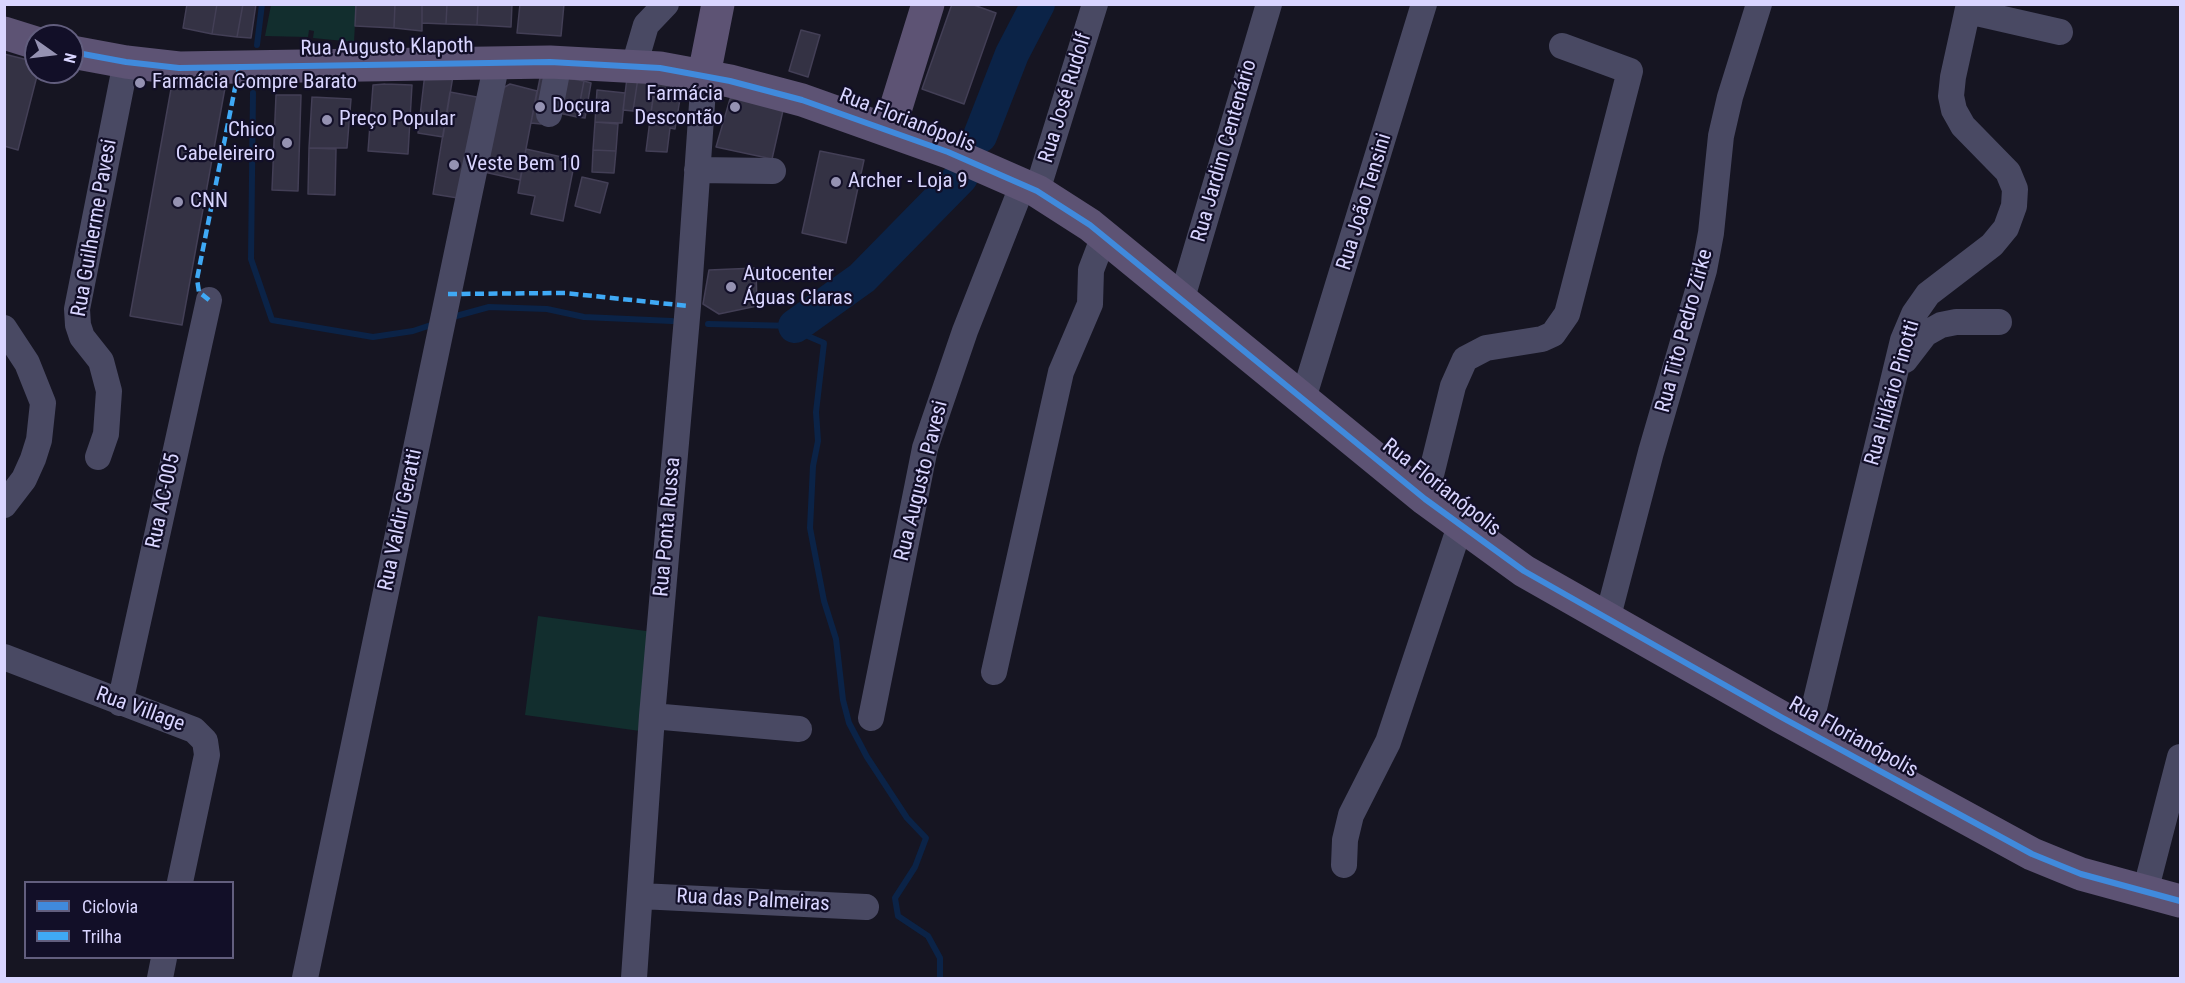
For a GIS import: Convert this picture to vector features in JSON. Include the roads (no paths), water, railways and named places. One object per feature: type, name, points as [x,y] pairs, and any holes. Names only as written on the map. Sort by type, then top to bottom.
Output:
[{"type":"main road","points":[[704,75],[718,4]]},
{"type":"main road","points":[[889,130],[928,4]]},
{"type":"main road","points":[[4,33],[24,39]]},
{"type":"main road","name":"Rua Augusto Klapoth","points":[[84,54],[126,62],[191,68],[559,62],[634,66],[704,75]]},
{"type":"main road","name":"Rua Florianópolis","points":[[704,75],[802,100],[889,130],[1030,188],[1104,237],[1182,298],[1425,499],[1524,571],[1808,733],[2032,854],[2081,874],[2181,901]]},
{"type":"street","points":[[634,66],[646,25],[666,4]]},
{"type":"street","name":"Rua José Rudolf","points":[[1030,188],[1095,4]]},
{"type":"street","name":"Rua Jardim Centenário","points":[[1182,298],[1269,4]]},
{"type":"street","name":"Rua João Tensini","points":[[1303,399],[1424,4]]},
{"type":"street","name":"Rua Tito Pedro Zirke","points":[[1607,620],[1651,452],[1692,319],[1711,233],[1721,136],[1730,97],[1759,4]]},
{"type":"street","points":[[1969,8],[2060,32]]},
{"type":"street","name":"Rua Hilário Pinotti","points":[[1808,733],[1892,381],[1914,314],[1936,287],[1992,245],[2006,228],[2014,206],[2015,189],[2008,172],[1963,126],[1954,110],[1951,96],[1953,77],[1969,8]]},
{"type":"street","points":[[1425,499],[1453,386],[1465,359],[1474,352],[1486,348],[1542,339],[1553,334],[1567,314],[1630,71],[1562,46]]},
{"type":"street","name":"Rua Guilherme Pavesi","points":[[98,457],[106,434],[109,391],[101,361],[82,337],[78,325],[77,309],[126,62]]},
{"type":"street","name":"Rua Valdir Geratti","points":[[305,978],[497,62]]},
{"type":"street","points":[[549,114],[559,62]]},
{"type":"street","name":"Rua Ponta Russa","points":[[634,978],[652,716],[704,75]]},
{"type":"street","points":[[697,170],[773,171]]},
{"type":"street","name":"Rua Augusto Pavesi","points":[[871,718],[925,448],[965,331],[1030,188]]},
{"type":"street","points":[[994,672],[1061,372],[1090,304],[1091,270],[1104,237]]},
{"type":"street","name":"Rua AC-005","points":[[120,703],[209,300]]},
{"type":"street","points":[[1892,381],[1925,334],[1941,325],[1956,322],[1999,322]]},
{"type":"street","points":[[4,328],[27,363],[43,403],[39,440],[14,481],[4,505]]},
{"type":"street","points":[[1344,865],[1345,840],[1351,816],[1388,742],[1434,612],[1460,526]]},
{"type":"street","name":"Rua Village","points":[[4,657],[194,730],[206,741],[207,755],[180,881]]},
{"type":"street","points":[[652,716],[799,729]]},
{"type":"street","points":[[2145,892],[2181,757]]},
{"type":"street","name":"Rua das Palmeiras","points":[[640,896],[866,907]]},
{"type":"street","points":[[159,978],[164,959]]},
{"type":"waterway","points":[[257,45],[262,4]]},
{"type":"waterway","points":[[980,136],[1012,54],[1038,4]]},
{"type":"waterway","points":[[253,93],[251,259],[272,320],[373,337],[413,331],[437,323]]},
{"type":"waterway","points":[[795,326],[862,278],[961,177]]},
{"type":"waterway","points":[[449,318],[489,307],[547,309],[584,317],[672,321]]},
{"type":"waterway","points":[[708,324],[795,326],[803,334],[824,343],[816,412],[818,441],[813,466],[810,528],[824,601],[836,639],[843,700],[849,723],[867,757],[907,818],[926,838],[915,867],[895,898],[898,916],[928,936],[940,958],[940,978]]},
{"type":"place","name":"Farmácia Compre Barato","points":[[140,83]]},
{"type":"place","name":"Doçura","points":[[540,107]]},
{"type":"place","name":"Farmácia Descontão","points":[[735,107]]},
{"type":"place","name":"Preço Popular","points":[[327,120]]},
{"type":"place","name":"Chico Cabeleireiro","points":[[287,143]]},
{"type":"place","name":"Veste Bem 10","points":[[454,165]]},
{"type":"place","name":"Archer - Loja 9","points":[[836,182]]},
{"type":"place","name":"CNN","points":[[178,202]]},
{"type":"place","name":"Autocenter Águas Claras","points":[[731,287]]}]
